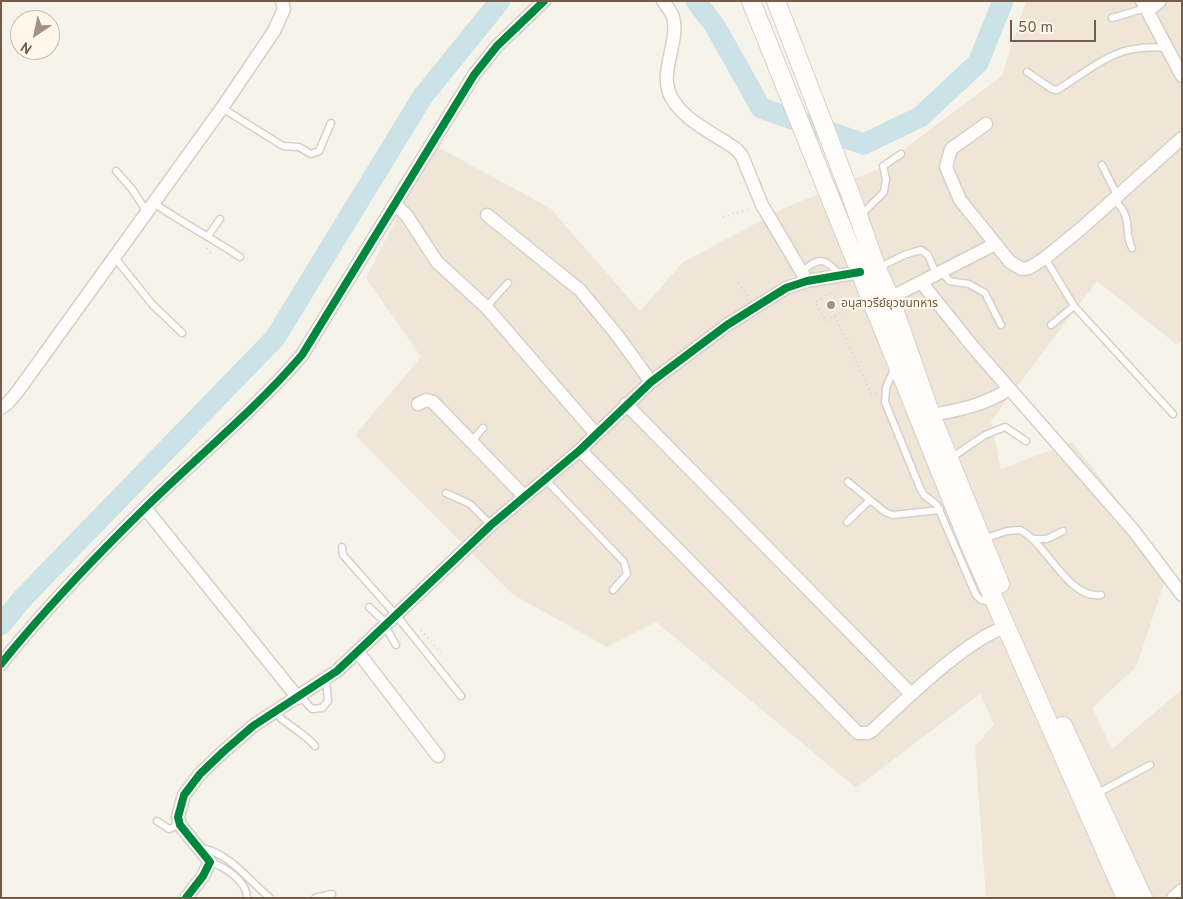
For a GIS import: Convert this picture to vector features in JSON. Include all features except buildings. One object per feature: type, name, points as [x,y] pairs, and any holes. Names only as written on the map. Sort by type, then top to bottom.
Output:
[{"type":"main road","points":[[752,1],[816,162],[868,270],[890,298],[931,415],[1029,652],[1143,898]]},
{"type":"main road","points":[[776,1],[850,193],[868,270],[897,363],[995,602],[1126,898]]},
{"type":"street","points":[[1,408],[18,391],[116,258],[222,108],[274,31],[284,9],[282,1]]},
{"type":"street","points":[[1,664],[86,567],[145,508],[276,385],[302,355],[396,205],[442,125],[474,75],[497,46],[544,1]]},
{"type":"street","points":[[663,1],[673,16],[674,29],[668,65],[671,96],[695,121],[736,149],[748,169],[762,205],[804,276]]},
{"type":"street","points":[[1160,1],[1146,7],[1165,48],[1182,76]]},
{"type":"street","points":[[986,124],[951,149],[946,168],[960,200],[1010,262],[1022,269],[1029,268],[1045,258],[1181,141]]},
{"type":"street","points":[[396,205],[407,216],[436,262],[486,307],[596,434]]},
{"type":"street","points":[[487,215],[580,290],[617,334],[650,382]]},
{"type":"street","points":[[890,298],[995,244]]},
{"type":"street","points":[[186,898],[203,876],[210,862],[201,848],[180,825],[178,817],[184,795],[200,774],[246,732],[326,678],[358,652],[491,525],[580,450],[650,382],[755,307],[804,276],[840,275],[868,270]]},
{"type":"street","points":[[921,282],[1009,389],[1128,524],[1182,595]]},
{"type":"street","points":[[931,415],[977,406],[994,399],[1009,389]]},
{"type":"street","points":[[418,404],[426,400],[432,402],[470,443],[524,496]]},
{"type":"street","points":[[626,404],[911,694]]},
{"type":"street","points":[[580,450],[858,733],[868,733],[873,730],[911,694],[992,631],[1006,627]]},
{"type":"street","points":[[145,508],[299,697]]},
{"type":"street","points":[[358,652],[438,756]]},
{"type":"street","points":[[1173,898],[1182,890]]},
{"type":"lane","points":[[1112,18],[1146,7]]},
{"type":"lane","points":[[1027,72],[1052,89],[1057,90],[1112,54],[1143,46],[1165,48]]},
{"type":"lane","points":[[222,108],[283,146],[299,147],[311,154],[319,151],[331,123]]},
{"type":"lane","points":[[857,218],[884,192],[886,179],[883,166],[901,154]]},
{"type":"lane","points":[[1102,165],[1116,198],[1128,218],[1128,236],[1132,248]]},
{"type":"lane","points":[[116,171],[151,208],[208,236],[240,257]]},
{"type":"lane","points":[[208,236],[220,220]]},
{"type":"lane","points":[[868,270],[921,250],[928,255],[939,273],[949,281],[969,284],[985,293],[1001,325]]},
{"type":"lane","points":[[116,258],[152,304],[182,333]]},
{"type":"lane","points":[[1045,258],[1074,306],[1173,414]]},
{"type":"lane","points":[[804,276],[815,261],[821,260],[832,266],[840,275]]},
{"type":"lane","points":[[486,307],[508,283]]},
{"type":"lane","points":[[1051,325],[1074,306]]},
{"type":"lane","points":[[897,363],[886,388],[885,402],[920,488],[927,497],[935,502],[940,510],[976,595],[981,600],[995,602]]},
{"type":"lane","points":[[949,460],[997,429],[1005,427],[1026,441]]},
{"type":"lane","points":[[470,443],[483,428]]},
{"type":"lane","points":[[545,479],[624,562],[627,574],[613,590]]},
{"type":"lane","points":[[848,482],[870,500],[893,515],[940,510]]},
{"type":"lane","points":[[446,493],[470,504],[491,525]]},
{"type":"lane","points":[[847,522],[870,500]]},
{"type":"lane","points":[[982,540],[1014,529],[1025,532],[1056,567],[1076,585],[1088,594],[1101,595]]},
{"type":"lane","points":[[1033,539],[1047,539],[1063,531]]},
{"type":"lane","points":[[342,547],[343,555],[393,618],[461,696]]},
{"type":"lane","points":[[370,607],[393,618]]},
{"type":"lane","points":[[393,618],[396,645]]},
{"type":"lane","points":[[299,697],[312,709],[322,708],[328,701],[326,678]]},
{"type":"lane","points":[[275,713],[286,724],[304,734],[315,746]]},
{"type":"lane","points":[[1095,795],[1150,765]]},
{"type":"lane","points":[[158,821],[168,829],[180,825]]},
{"type":"lane","points":[[201,848],[214,851],[222,856],[270,898]]},
{"type":"lane","points":[[210,862],[229,872],[241,883],[246,890],[247,898]]},
{"type":"lane","points":[[315,898],[332,894]]},
{"type":"path","points":[[723,216],[762,205]]},
{"type":"path","points":[[738,283],[755,307]]},
{"type":"path","points":[[832,292],[844,311],[835,316],[826,321],[815,302],[832,292]]},
{"type":"path","points":[[835,316],[871,394]]},
{"type":"path","points":[[393,618],[441,653]]},
{"type":"shaded area","points":[[1026,1],[1180,1],[1182,6],[1182,340],[1177,345],[1097,281],[991,421],[1001,469],[1072,442],[1170,566],[1136,667],[1092,708],[1112,749],[1182,689],[1182,898],[986,898],[975,747],[994,724],[980,694],[856,788],[656,622],[607,647],[512,594],[355,435],[421,357],[366,278],[434,145],[550,208],[640,311],[683,262],[787,207],[876,170],[1002,76]]},
{"type":"waterway","points":[[1,625],[22,599],[275,338],[423,96],[500,1]]},
{"type":"waterway","points":[[696,1],[715,26],[761,108],[864,144],[920,117],[978,63],[1003,1]]},
{"type":"cycle path","points":[[1,664],[53,603],[108,545],[245,415],[302,355],[474,75],[497,46],[544,1]]},
{"type":"cycle path","points":[[186,898],[203,876],[210,862],[180,825],[178,817],[184,795],[200,774],[223,752],[253,726],[337,671],[491,525],[580,450],[651,382],[727,325],[786,288],[807,281],[860,272]]},
{"type":"place","name":"อนุสาวรีย์ยุวชนทหาร","points":[[831,305]]}]
